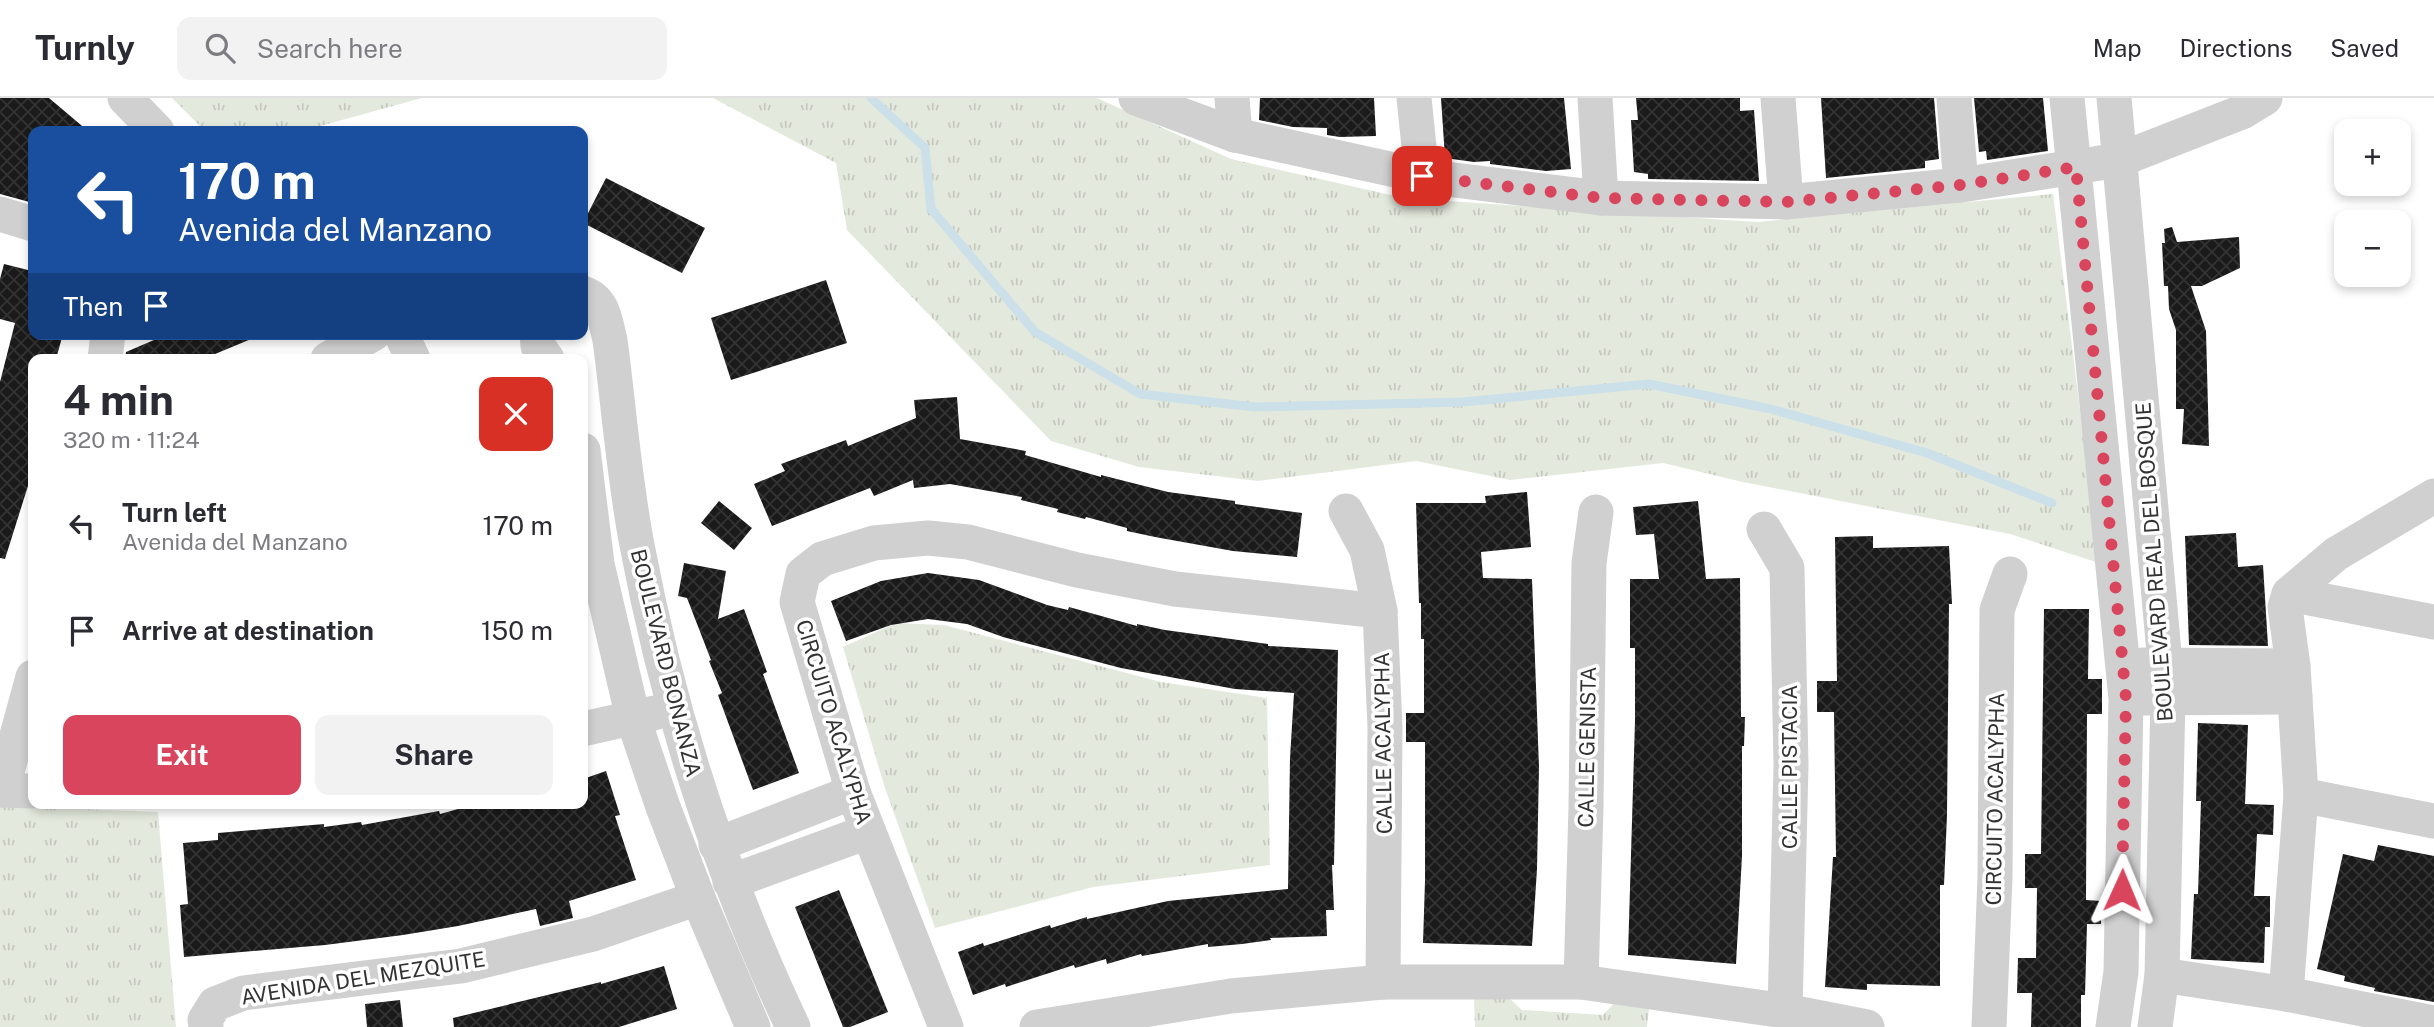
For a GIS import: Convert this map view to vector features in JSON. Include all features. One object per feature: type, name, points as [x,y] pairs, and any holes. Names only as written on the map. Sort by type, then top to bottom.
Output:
[{"type":"street","points":[[125,98],[152,126]]},
{"type":"street","points":[[1136,98],[1235,135],[1422,176],[1601,198],[1786,202],[1961,185],[2119,160],[2249,102]]},
{"type":"street","points":[[1231,98],[1235,135]]},
{"type":"street","points":[[1414,98],[1422,176]]},
{"type":"street","points":[[1595,98],[1601,198]]},
{"type":"street","points":[[1778,98],[1786,202]]},
{"type":"street","points":[[1954,98],[1961,185]]},
{"type":"street","name":"BOULEVARD REAL DEL BOSQUE","points":[[2067,98],[2076,167],[2126,699],[2121,972],[2113,1027]]},
{"type":"street","name":"BOULEVARD REAL DEL BOSQUE","points":[[2114,98],[2167,681],[2162,975],[2155,1027]]},
{"type":"street","points":[[0,214],[28,222]]},
{"type":"street","name":"BOULEVARD BONANZA","points":[[588,294],[602,307],[610,340],[636,544],[674,708],[716,845],[793,1027]]},
{"type":"street","points":[[337,354],[362,340]]},
{"type":"street","name":"BOULEVARD BONANZA","points":[[588,491],[597,564],[633,718],[698,898],[752,1027]]},
{"type":"street","points":[[2286,994],[2301,795],[2294,682],[2285,607],[2289,594],[2336,554],[2434,496]]},
{"type":"street","name":"CALLE ACALYPHA","points":[[1346,511],[1367,550],[1380,611],[1385,728],[1383,982]]},
{"type":"street","name":"CALLE GENISTA","points":[[1581,982],[1589,564],[1596,512]]},
{"type":"street","name":"CALLE PISTACIA","points":[[1764,529],[1787,568],[1791,765],[1785,1012]]},
{"type":"street","name":"CIRCUITO ACALYPHA","points":[[946,1027],[853,792],[797,602],[803,575],[822,559],[874,543],[928,538],[968,542],[1077,570],[1175,589],[1380,611]]},
{"type":"street","name":"CIRCUITO ACALYPHA","points":[[1989,1027],[1995,878],[1997,610],[2010,574]]},
{"type":"street","points":[[2289,594],[2434,622]]},
{"type":"street","points":[[2123,664],[2167,681],[2294,682]]},
{"type":"street","points":[[2126,699],[2167,681]]},
{"type":"street","points":[[12,790],[28,704]]},
{"type":"street","points":[[588,728],[674,708]]},
{"type":"street","points":[[716,845],[853,792]]},
{"type":"street","points":[[2301,795],[2434,821]]},
{"type":"street","points":[[730,882],[867,832]]},
{"type":"street","name":"AVENIDA DEL MEZQUITE","points":[[206,1027],[205,1020],[215,1004],[243,993],[461,966],[593,934],[698,898]]},
{"type":"street","points":[[2162,975],[2286,994],[2434,1023]]},
{"type":"street","points":[[1037,1027],[1231,996],[1383,982],[1581,982],[1867,1027]]},
{"type":"green space","points":[[172,98],[422,98],[320,126],[200,126]]},
{"type":"green space","points":[[713,98],[1097,98],[1231,159],[1404,198],[1757,222],[2053,194],[2099,563],[2010,534],[1743,482],[1663,463],[1510,480],[1416,461],[1258,481],[1139,467],[1051,441],[847,230],[836,163]]},
{"type":"green space","points":[[896,623],[944,625],[1161,682],[1267,698],[1270,865],[1093,887],[935,928],[885,788],[843,647]]},
{"type":"green space","points":[[0,806],[158,812],[176,1027],[0,1027]]},
{"type":"green space","points":[[1474,995],[1509,998],[1522,1010],[1603,1015],[1619,998],[1650,1000],[1647,1027],[1475,1027]]},
{"type":"building","points":[[0,98],[49,98],[82,126],[28,126],[28,202],[0,194]]},
{"type":"building","points":[[1260,98],[1374,98],[1376,136],[1340,137],[1327,135],[1327,128],[1293,127],[1259,120]]},
{"type":"building","points":[[1441,98],[1564,98],[1571,169],[1546,171],[1490,164],[1490,161],[1445,158]]},
{"type":"building","points":[[1636,98],[1740,98],[1740,111],[1754,110],[1759,181],[1648,179],[1648,174],[1634,172],[1631,120],[1638,120]]},
{"type":"building","points":[[1821,98],[1934,98],[1939,159],[1925,161],[1925,168],[1826,178]]},
{"type":"building","points":[[1974,98],[2043,98],[2048,151],[1987,160],[1986,151],[1979,152]]},
{"type":"building","points":[[606,178],[705,228],[682,273],[588,226],[588,213]]},
{"type":"building","points":[[2172,227],[2177,242],[2239,237],[2240,268],[2202,286],[2191,286],[2206,331],[2209,446],[2182,444],[2184,409],[2176,409],[2176,330],[2169,309],[2168,286],[2164,286],[2162,243],[2165,243],[2164,229]]},
{"type":"building","points":[[4,264],[28,270],[28,340],[61,340],[57,354],[28,354],[28,486],[5,559],[0,558],[0,382],[15,323],[0,319],[0,279]]},
{"type":"building","points":[[826,280],[847,343],[731,380],[711,318]]},
{"type":"building","points":[[154,340],[249,340],[215,354],[126,352]]},
{"type":"building","points":[[957,397],[960,439],[1026,451],[1025,455],[1101,477],[1168,492],[1302,513],[1297,557],[1233,551],[1155,537],[1086,517],[1085,519],[1057,512],[1058,509],[1021,500],[1022,497],[950,484],[914,488],[913,480],[874,496],[870,488],[772,526],[754,484],[785,471],[781,464],[846,440],[848,446],[916,418],[914,400]]},
{"type":"building","points":[[1527,492],[1531,547],[1481,552],[1483,578],[1532,579],[1539,767],[1532,946],[1423,943],[1425,742],[1406,742],[1406,713],[1424,713],[1424,639],[1421,639],[1416,503],[1486,503],[1485,496]]},
{"type":"building","points":[[719,501],[752,528],[734,550],[701,523]]},
{"type":"building","points":[[1698,501],[1706,579],[1740,578],[1741,717],[1745,717],[1736,964],[1628,955],[1635,721],[1635,648],[1630,648],[1630,579],[1659,579],[1654,534],[1636,535],[1633,507]]},
{"type":"building","points":[[2236,533],[2238,567],[2263,565],[2268,646],[2189,645],[2185,536]]},
{"type":"building","points":[[1873,536],[1873,548],[1949,546],[1952,604],[1949,604],[1947,815],[1944,885],[1940,885],[1940,986],[1867,984],[1867,990],[1825,987],[1833,857],[1836,857],[1834,712],[1817,712],[1817,681],[1837,681],[1835,537]]},
{"type":"building","points":[[684,563],[726,571],[718,619],[744,609],[767,672],[763,674],[799,773],[753,790],[718,695],[722,693],[709,661],[711,660],[687,598],[678,596]]},
{"type":"building","points":[[928,573],[979,580],[1047,605],[1068,610],[1069,607],[1137,626],[1268,646],[1338,650],[1332,865],[1334,910],[1326,910],[1327,936],[1270,938],[1271,940],[1208,947],[1208,944],[1142,956],[1141,954],[1107,964],[1106,959],[1075,968],[1074,965],[973,995],[958,952],[983,943],[984,946],[1050,925],[1051,928],[1087,917],[1168,901],[1288,889],[1294,693],[1235,689],[1121,668],[1003,637],[967,624],[928,619],[891,625],[846,641],[831,601],[881,581]]},
{"type":"building","points":[[2044,609],[2089,609],[2088,679],[2102,679],[2102,714],[2087,714],[2086,900],[2101,901],[2101,924],[2087,924],[2085,995],[2081,995],[2081,1027],[2031,1027],[2032,993],[2017,993],[2018,958],[2036,958],[2037,888],[2025,888],[2025,854],[2041,854]]},
{"type":"building","points":[[2198,723],[2248,725],[2245,804],[2274,805],[2273,835],[2257,834],[2254,896],[2270,896],[2270,927],[2265,927],[2264,963],[2191,959],[2194,894],[2198,894],[2201,801],[2196,801]]},
{"type":"building","points":[[606,771],[620,815],[615,816],[636,880],[569,901],[573,918],[540,926],[536,909],[403,935],[325,945],[184,957],[180,905],[188,904],[183,843],[218,840],[218,833],[324,824],[324,827],[361,822],[362,825],[458,809],[588,809],[588,777]]},
{"type":"building","points":[[2378,845],[2434,856],[2434,1002],[2374,991],[2375,988],[2344,981],[2345,976],[2317,969],[2343,854],[2374,861]]},
{"type":"building","points":[[839,890],[888,1012],[850,1027],[843,1027],[795,907]]},
{"type":"building","points":[[664,966],[677,1009],[619,1027],[454,1027],[453,1018],[601,984]]},
{"type":"building","points":[[400,1000],[403,1027],[367,1027],[365,1004]]},
{"type":"waterway","points":[[871,98],[925,148],[931,209],[1035,332],[1140,394],[1255,407],[1463,402],[1649,384],[1771,409],[1927,453],[2052,503]]},
{"type":"route","points":[[1422,176],[1601,198],[1786,202],[1961,185],[2076,167],[2126,699],[2122,890]]}]
